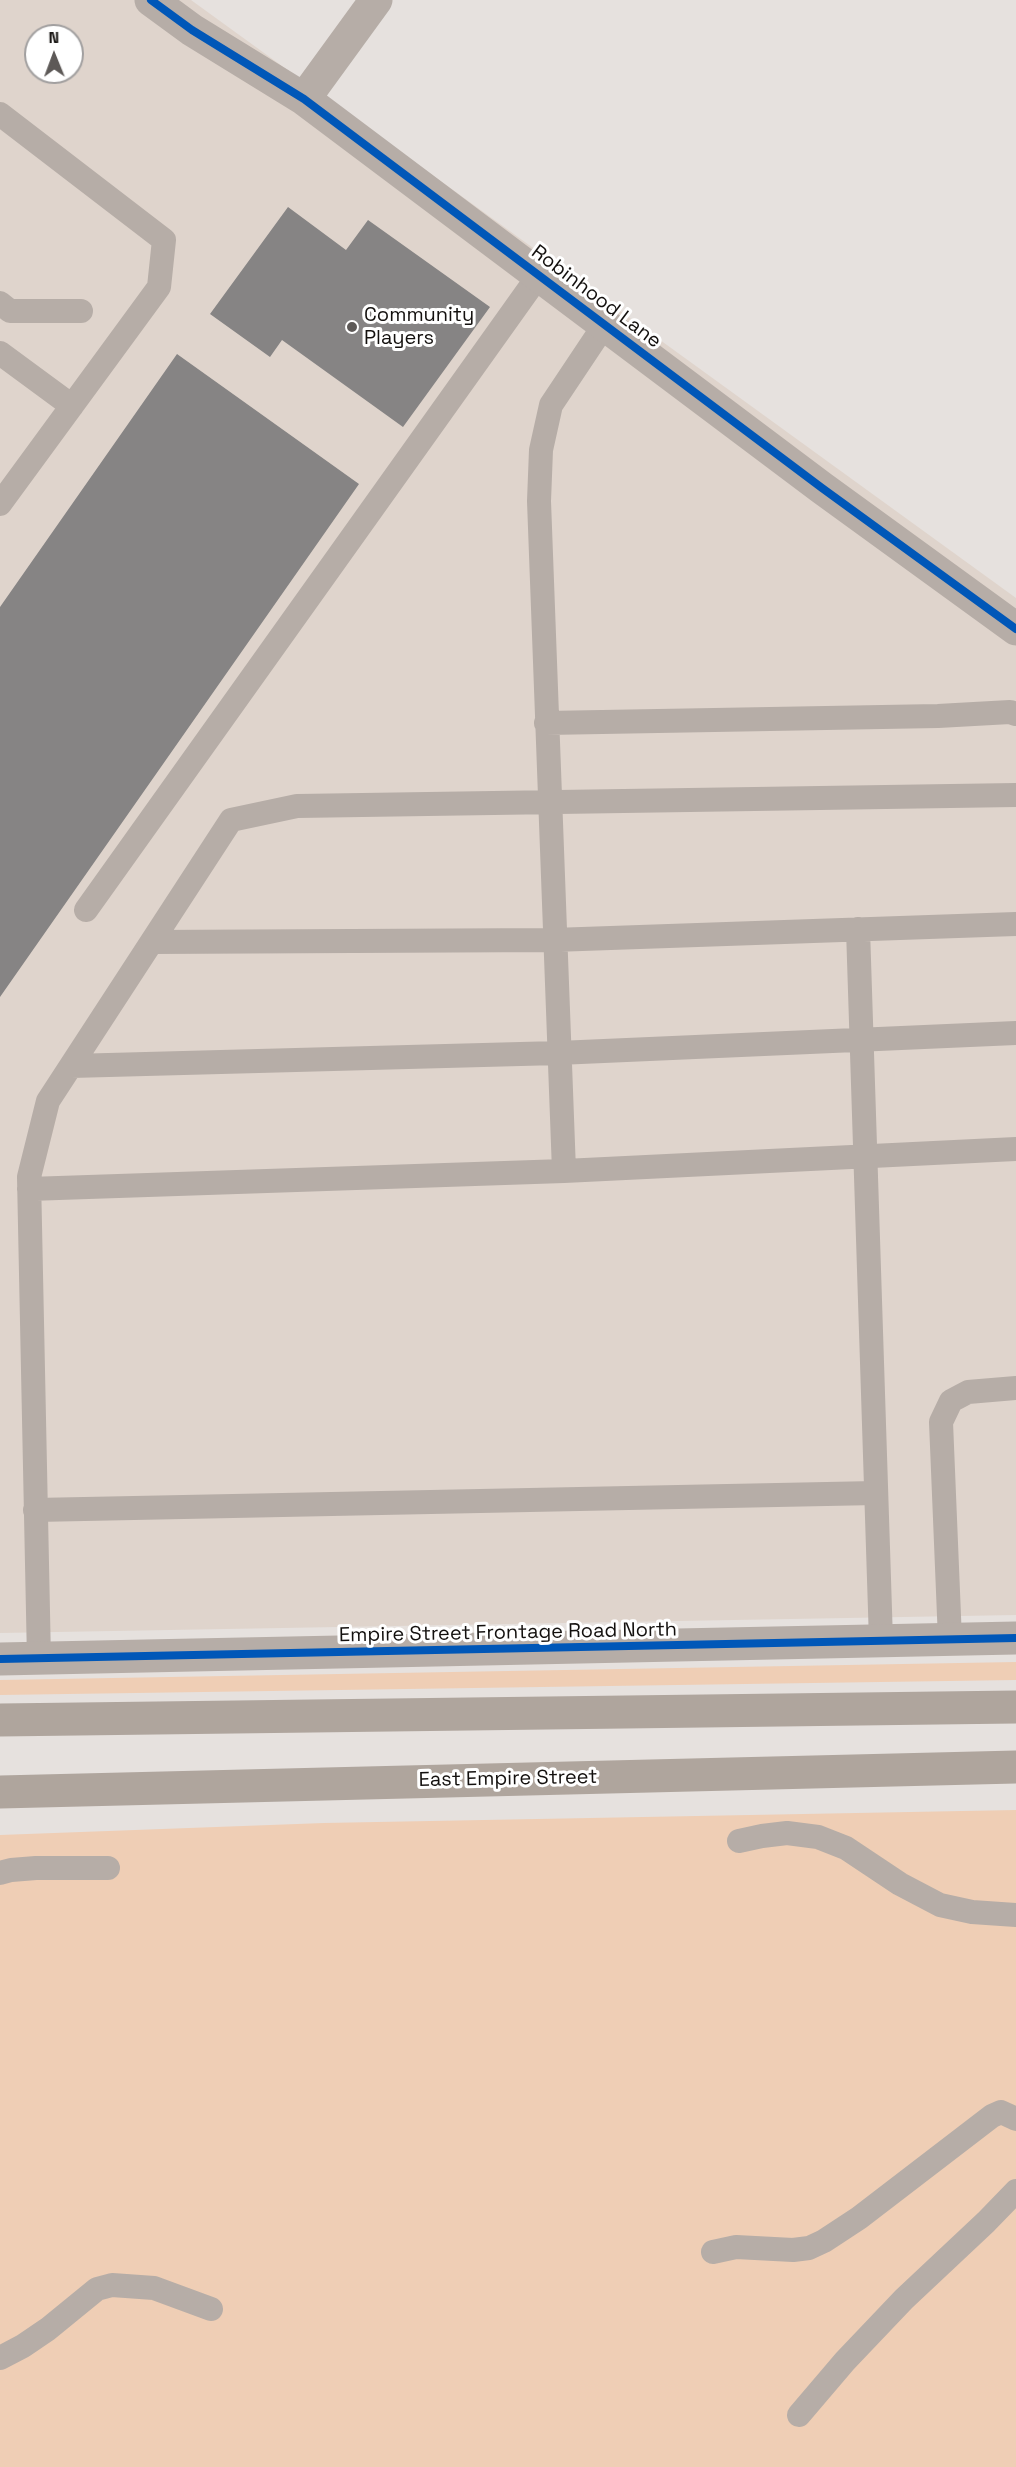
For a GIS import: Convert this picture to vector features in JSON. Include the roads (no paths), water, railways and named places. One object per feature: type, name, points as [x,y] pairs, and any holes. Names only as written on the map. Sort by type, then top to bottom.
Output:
[{"type":"main road","points":[[0,1720],[1016,1707]]},
{"type":"main road","name":"East Empire Street","points":[[0,1792],[1016,1767]]},
{"type":"street","name":"Robinhood Lane","points":[[151,0],[192,30],[304,99],[822,488],[1016,629]]},
{"type":"street","points":[[304,99],[376,0]]},
{"type":"street","name":"Empire Street Frontage Road North","points":[[0,1659],[1016,1638]]},
{"type":"lane","points":[[0,114],[164,240],[159,287],[0,504]]},
{"type":"lane","points":[[86,910],[539,275]]},
{"type":"lane","points":[[0,303],[10,311],[81,311]]},
{"type":"lane","points":[[564,1171],[553,940],[538,501],[541,450],[551,405],[605,324]]},
{"type":"lane","points":[[0,353],[72,406]]},
{"type":"lane","points":[[546,723],[938,716],[1010,712],[1016,714]]},
{"type":"lane","points":[[39,1659],[29,1177],[48,1101],[231,820],[297,806],[1016,795]]},
{"type":"lane","points":[[152,942],[553,940],[1016,924]]},
{"type":"lane","points":[[858,929],[881,1641]]},
{"type":"lane","points":[[71,1066],[558,1053],[1016,1033]]},
{"type":"lane","points":[[29,1189],[564,1171],[1016,1149]]},
{"type":"lane","points":[[950,1640],[941,1422],[951,1401],[968,1392],[1016,1388]]},
{"type":"lane","points":[[35,1510],[876,1493]]},
{"type":"lane","points":[[739,1841],[788,1833],[818,1837],[846,1848],[900,1884],[940,1905],[972,1912],[1016,1915]]},
{"type":"lane","points":[[0,1873],[36,1868],[108,1868]]},
{"type":"lane","points":[[713,2252],[736,2247],[793,2250],[824,2241],[859,2218],[992,2116],[1000,2112],[1016,2119]]},
{"type":"lane","points":[[799,2415],[845,2361],[904,2299],[1016,2191]]},
{"type":"lane","points":[[0,2358],[48,2329],[97,2289],[112,2285],[154,2288],[211,2309]]},
{"type":"place","name":"Community Players","points":[[352,327]]}]
